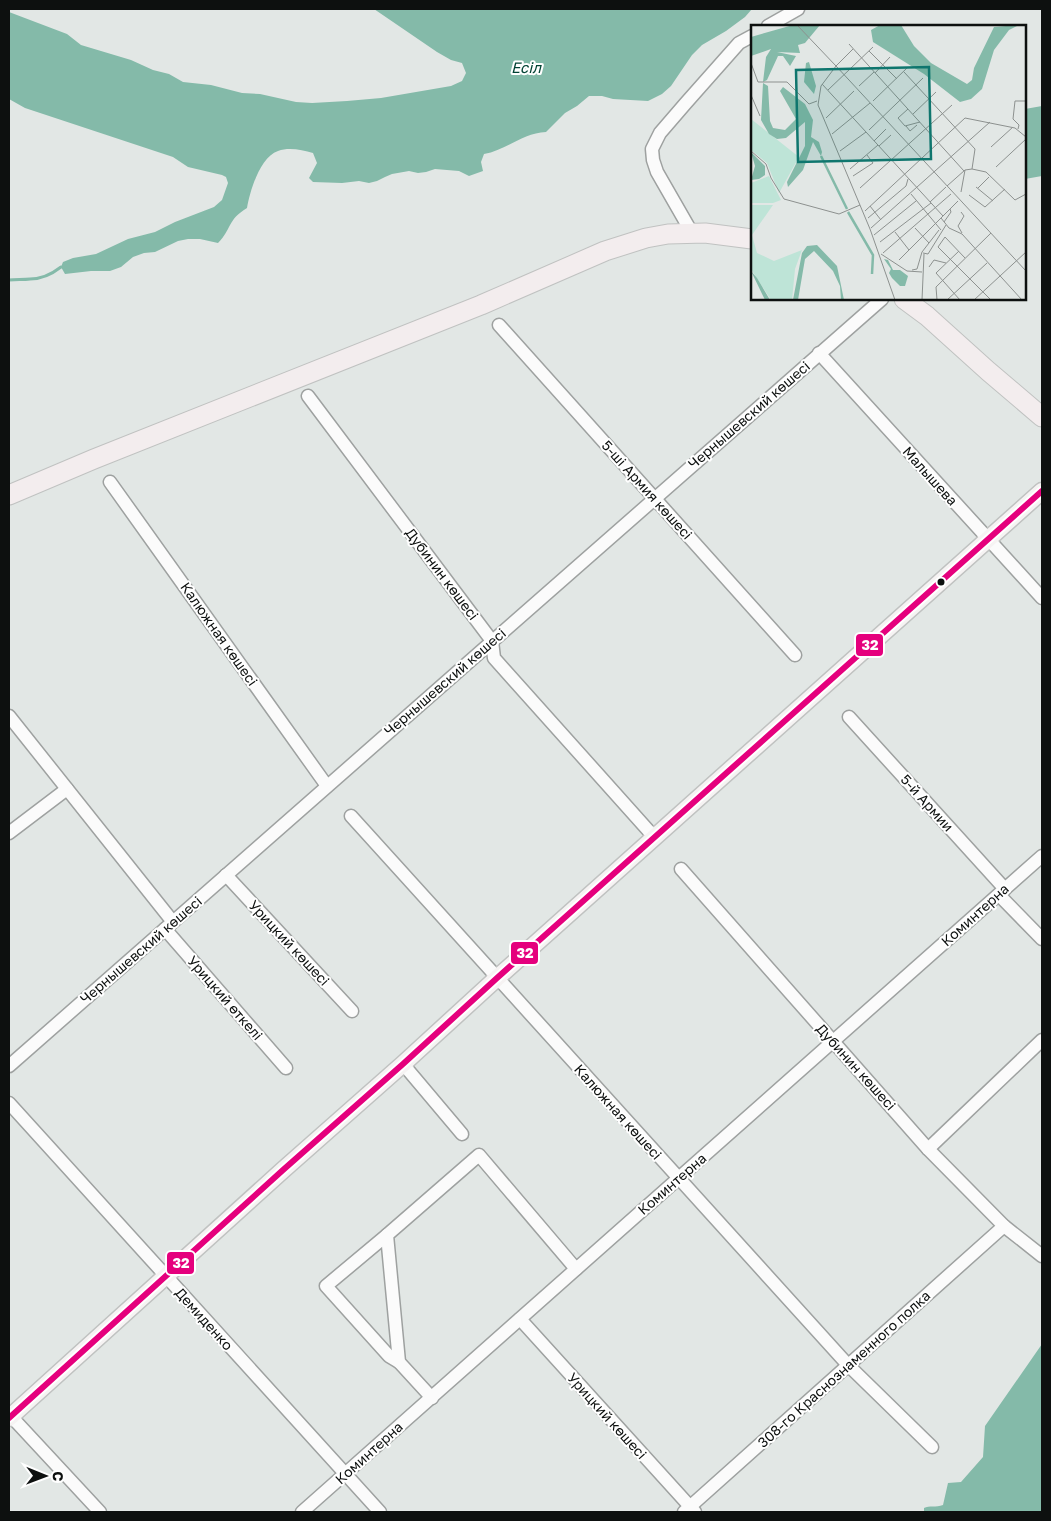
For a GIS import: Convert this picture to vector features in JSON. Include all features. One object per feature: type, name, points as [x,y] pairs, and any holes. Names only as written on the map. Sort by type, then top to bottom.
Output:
[{"type":"highway","points":[[9,495],[94,459],[481,305],[605,251],[646,238],[668,234],[692,233],[751,239]]},
{"type":"highway","points":[[905,300],[927,316],[1042,417]]},
{"type":"main road","points":[[9,1416],[1042,491]]},
{"type":"street","points":[[770,25],[798,9]]},
{"type":"street","points":[[692,233],[657,172],[652,149],[660,133],[685,104],[739,43],[751,37]]},
{"type":"street","name":"Чернышевский көшесі","points":[[9,1066],[881,300]]},
{"type":"street","name":"5-ші Армия көшесі","points":[[499,325],[796,655]]},
{"type":"street","name":"Малышева","points":[[819,353],[1042,598]]},
{"type":"street","name":"Дубинин көшесі","points":[[308,396],[492,641],[494,658],[655,838]]},
{"type":"street","name":"Калюжная көшесі","points":[[110,482],[327,786]]},
{"type":"street","name":"Урицкий өткелі","points":[[9,716],[67,789],[169,925],[286,1068]]},
{"type":"street","name":"5-й Армии","points":[[849,717],[1042,939]]},
{"type":"street","points":[[9,833],[67,789]]},
{"type":"street","name":"Калюжная көшесі","points":[[350,816],[848,1365],[932,1446]]},
{"type":"street","name":"Коминтерна","points":[[302,1512],[1042,856]]},
{"type":"street","name":"Дубинин көшесі","points":[[681,869],[928,1149],[1004,1226],[1042,1256]]},
{"type":"street","name":"Урицкий көшесі","points":[[226,874],[352,1011]]},
{"type":"street","points":[[928,1149],[1042,1040]]},
{"type":"street","points":[[403,1064],[462,1134]]},
{"type":"street","name":"Демиденко","points":[[9,1103],[380,1512]]},
{"type":"street","points":[[432,1398],[399,1362],[389,1356],[326,1286],[479,1155],[576,1269]]},
{"type":"street","name":"308-го Краснознаменного полка","points":[[689,1510],[1004,1226]]},
{"type":"street","points":[[387,1235],[399,1362]]},
{"type":"street","name":"Урицкий көшесі","points":[[520,1319],[689,1510]]},
{"type":"street","points":[[9,1416],[100,1512]]},
{"type":"water","name":"Есіл","points":[[374,9],[752,9],[745,17],[726,31],[702,45],[692,55],[671,86],[662,94],[648,101],[589,96],[565,113],[546,132],[530,135],[484,154],[481,162],[483,171],[469,176],[459,171],[435,169],[418,173],[409,171],[392,174],[369,183],[359,181],[342,183],[313,182],[309,178],[317,163],[313,153],[296,149],[282,150],[272,154],[261,167],[253,184],[247,208],[236,217],[218,243],[200,239],[178,241],[155,252],[133,257],[121,267],[110,271],[65,274],[61,267],[63,262],[73,258],[96,254],[128,239],[155,232],[214,207],[222,200],[228,183],[226,177],[222,175],[188,167],[173,157],[25,108],[9,99],[9,12],[67,34],[81,45],[131,60],[153,70],[169,74],[183,82],[211,85],[242,93],[260,94],[296,102],[312,103],[381,98],[451,86],[462,81],[466,73],[462,63],[451,60],[437,52]]},
{"type":"water","points":[[1042,106],[1042,176],[1026,179],[1026,109]]},
{"type":"water","points":[[1042,1344],[1042,1512],[924,1512],[926,1507],[943,1505],[948,1483],[961,1482],[983,1457],[985,1426]]},
{"type":"waterway","points":[[9,280],[39,278],[61,267]]},
{"type":"transit line","name":"32","points":[[9,1418],[283,1170],[1042,491]]}]
